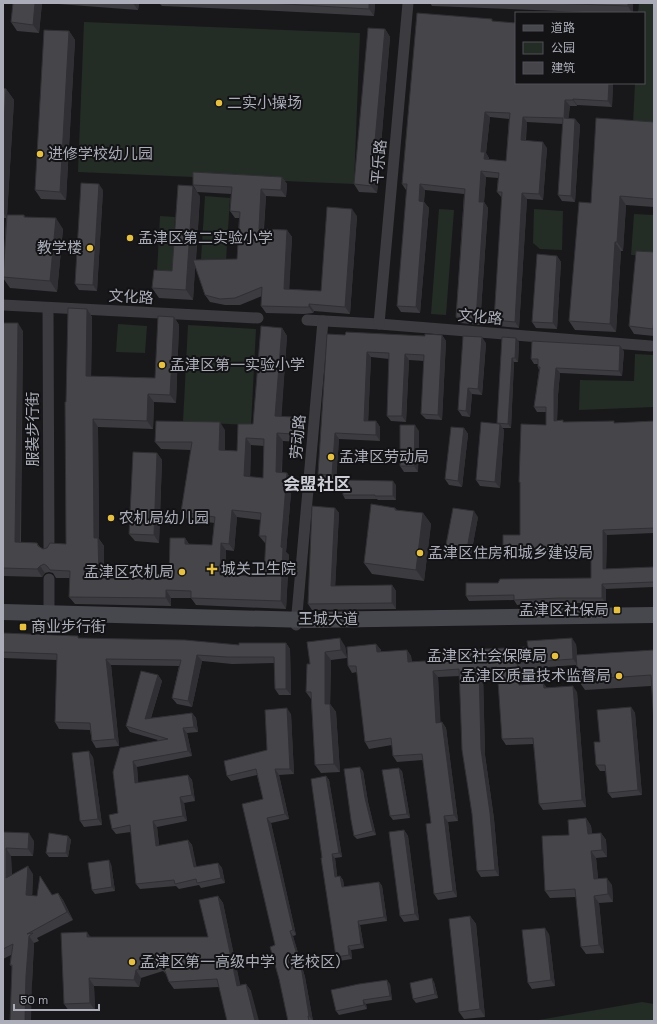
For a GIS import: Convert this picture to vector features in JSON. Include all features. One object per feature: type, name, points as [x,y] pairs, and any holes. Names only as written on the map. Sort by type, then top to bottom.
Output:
[{"type":"main road","name":"王城大道","points":[[3,612],[296,624],[654,615]]},
{"type":"main road","name":"王城大道","points":[[3,619],[49,621],[296,624],[654,622]]},
{"type":"street","name":"平乐路","points":[[379,324],[408,3]]},
{"type":"street","name":"文化路","points":[[3,305],[258,318]]},
{"type":"street","name":"服装步行街","points":[[48,308],[49,550]]},
{"type":"street","name":"文化路","points":[[307,320],[379,324],[651,346]]},
{"type":"street","name":"劳动路","points":[[296,624],[323,321]]},
{"type":"street","points":[[49,579],[49,621]]},
{"type":"green space","points":[[639,3],[654,3],[654,125],[633,124],[635,84],[645,84],[645,12],[638,12]]},
{"type":"green space","name":"二实小操场","points":[[84,22],[360,33],[354,184],[78,172]]},
{"type":"green space","points":[[205,196],[230,198],[226,261],[201,259]]},
{"type":"green space","points":[[439,209],[454,210],[446,315],[431,314]]},
{"type":"green space","points":[[534,209],[563,211],[562,250],[540,249],[533,243]]},
{"type":"green space","points":[[634,214],[654,215],[654,256],[631,255]]},
{"type":"green space","points":[[160,216],[175,217],[173,273],[157,272]]},
{"type":"green space","points":[[118,324],[147,326],[145,353],[116,352]]},
{"type":"green space","points":[[188,325],[256,329],[251,425],[183,422]]},
{"type":"green space","points":[[635,354],[654,355],[654,407],[579,410],[580,380],[634,381]]},
{"type":"green space","points":[[642,1002],[654,1004],[654,1021],[533,1021]]},
{"type":"building","points":[[13,3],[35,3],[33,25],[11,22]]},
{"type":"building","points":[[269,3],[369,3],[369,9]]},
{"type":"building","points":[[548,3],[628,3],[628,6]]},
{"type":"building","points":[[417,13],[492,19],[492,21],[515,23],[515,84],[609,84],[608,101],[565,100],[564,118],[575,119],[571,196],[558,195],[563,118],[523,117],[521,140],[543,142],[539,194],[522,193],[515,322],[494,320],[502,192],[497,192],[499,173],[481,171],[479,202],[484,202],[476,319],[456,317],[465,189],[420,184],[419,201],[424,202],[416,307],[397,306],[407,184],[402,184]],"holes":[[[485,112],[510,113],[506,161],[484,159],[485,152],[481,152]]]},
{"type":"building","points":[[368,28],[385,29],[371,186],[354,184]]},
{"type":"building","points":[[44,30],[69,31],[60,192],[35,190]]},
{"type":"building","points":[[3,88],[6,89],[3,141]]},
{"type":"building","points":[[596,118],[654,122],[654,199],[620,196],[617,242],[615,242],[610,324],[569,321],[579,202],[591,203]]},
{"type":"building","points":[[193,172],[282,177],[281,190],[261,189],[259,229],[287,230],[284,289],[321,291],[327,207],[352,209],[345,307],[309,304],[309,307],[261,306],[262,287],[235,298],[220,299],[205,295],[193,260],[237,259],[240,212],[230,211],[232,187],[193,185]]},
{"type":"building","name":"教学楼","points":[[81,183],[99,184],[93,285],[75,284]]},
{"type":"building","points":[[178,185],[193,186],[186,290],[152,288],[154,270],[172,271]]},
{"type":"building","points":[[7,215],[56,218],[50,281],[3,277]]},
{"type":"building","points":[[636,251],[654,252],[653,329],[629,326]]},
{"type":"building","points":[[537,254],[557,256],[553,323],[532,322]]},
{"type":"building","points":[[68,308],[87,309],[86,376],[155,378],[158,316],[174,317],[170,395],[148,394],[147,421],[93,419],[94,538],[98,538],[99,578],[169,579],[170,538],[185,538],[185,544],[212,545],[215,517],[181,512],[192,442],[155,442],[156,421],[220,422],[219,450],[237,451],[238,424],[253,424],[261,326],[282,328],[275,416],[293,417],[293,434],[277,433],[276,472],[287,473],[281,547],[283,548],[281,601],[191,598],[191,591],[166,590],[166,598],[69,597],[70,571],[50,570],[44,564],[37,569],[3,568],[3,323],[18,323],[15,542],[37,543],[38,546],[43,549],[47,548],[50,543],[66,544],[66,402]],"holes":[[[246,438],[264,439],[263,478],[244,476]],[[232,510],[261,513],[259,536],[266,536],[264,576],[220,575],[221,543],[229,544]]]},
{"type":"building","points":[[346,332],[425,336],[425,334],[442,335],[438,415],[421,414],[424,355],[405,354],[402,416],[387,416],[389,353],[367,352],[364,421],[376,421],[376,435],[335,433],[332,475],[318,474],[327,334],[345,335]]},
{"type":"building","points":[[463,336],[482,337],[478,389],[468,388],[466,411],[458,410]]},
{"type":"building","points":[[502,337],[516,338],[515,358],[512,358],[508,424],[497,423]]},
{"type":"building","points":[[532,341],[620,346],[619,371],[556,368],[554,421],[614,421],[614,423],[654,421],[654,528],[603,530],[603,569],[654,567],[654,582],[602,584],[602,598],[514,600],[514,595],[466,596],[466,583],[498,583],[500,579],[591,578],[591,550],[503,550],[503,535],[520,535],[519,482],[521,424],[546,425],[546,407],[534,407],[540,367],[538,367],[538,359],[531,359]]},
{"type":"building","points":[[481,422],[500,424],[495,482],[476,480]]},
{"type":"building","points":[[400,425],[415,425],[414,466],[400,466]]},
{"type":"building","points":[[451,427],[464,428],[458,481],[445,479]]},
{"type":"building","points":[[133,452],[157,453],[154,535],[129,534]]},
{"type":"building","points":[[343,480],[393,481],[393,496],[343,495]]},
{"type":"building","points":[[371,504],[395,508],[395,510],[423,513],[416,570],[364,563]]},
{"type":"building","points":[[312,506],[335,508],[331,586],[392,585],[392,603],[308,604]]},
{"type":"building","points":[[453,508],[474,511],[466,554],[445,550]]},
{"type":"building","points":[[3,633],[78,636],[78,638],[185,640],[239,645],[239,643],[286,643],[286,689],[275,689],[274,657],[227,657],[197,655],[188,701],[172,698],[181,660],[106,659],[115,739],[92,741],[90,723],[55,722],[57,654],[3,652]]},
{"type":"building","points":[[340,638],[341,650],[325,652],[325,704],[330,704],[334,764],[315,765],[311,692],[306,692],[307,664],[310,664],[307,642]]},
{"type":"building","points":[[572,638],[573,659],[517,663],[519,685],[543,683],[544,688],[573,686],[582,800],[539,804],[533,738],[502,739],[497,667],[479,668],[481,749],[490,813],[495,870],[477,871],[472,814],[462,750],[459,669],[433,671],[436,723],[442,722],[454,815],[444,816],[453,891],[434,894],[426,824],[431,823],[422,754],[393,756],[391,738],[365,742],[356,666],[348,666],[347,647],[376,644],[377,652],[407,650],[408,662],[443,660],[443,651],[528,647],[527,641]]},
{"type":"building","points":[[654,650],[654,724],[651,675],[578,680],[576,655]]},
{"type":"building","points":[[141,671],[158,675],[145,719],[192,713],[194,727],[183,728],[188,751],[133,761],[135,783],[188,775],[192,795],[180,797],[183,816],[153,821],[156,846],[188,840],[194,867],[218,863],[221,878],[197,883],[196,879],[175,884],[174,880],[136,884],[130,825],[112,829],[109,815],[118,813],[113,772],[120,748],[168,739],[126,726]]},
{"type":"building","points":[[631,707],[638,790],[608,793],[605,765],[596,765],[594,742],[600,742],[597,710]]},
{"type":"building","points":[[287,708],[290,769],[275,769],[285,814],[267,818],[293,930],[290,931],[302,972],[309,1021],[288,1021],[270,947],[275,945],[242,804],[263,799],[256,769],[227,776],[224,761],[267,750],[265,710]]},
{"type":"building","points":[[89,751],[98,819],[80,821],[72,753]]},
{"type":"building","points":[[360,767],[365,798],[373,831],[354,836],[344,769]]},
{"type":"building","points":[[399,768],[407,814],[390,816],[382,770]]},
{"type":"building","points":[[326,776],[339,853],[332,854],[335,877],[340,876],[342,887],[379,882],[384,917],[358,921],[361,944],[348,946],[349,955],[336,957],[311,779]]},
{"type":"building","points":[[586,818],[588,834],[601,833],[602,850],[591,851],[594,879],[607,878],[608,894],[594,896],[599,945],[581,947],[575,889],[545,891],[542,836],[569,835],[568,820]]},
{"type":"building","points":[[404,830],[415,914],[400,916],[389,832]]},
{"type":"building","points":[[3,832],[29,833],[28,849],[6,848],[6,878],[28,866],[26,895],[37,896],[40,876],[52,895],[58,893],[67,912],[27,934],[33,933],[29,936],[25,1021],[10,1021],[12,965],[10,965],[13,944],[3,949]]},
{"type":"building","points":[[49,833],[68,836],[66,853],[46,853]]},
{"type":"building","points":[[109,860],[112,887],[92,890],[88,863]]},
{"type":"building","points":[[218,896],[237,986],[246,984],[255,1021],[227,1021],[217,979],[169,982],[165,971],[158,964],[136,970],[134,980],[89,978],[90,1003],[64,1004],[61,933],[87,932],[87,937],[208,937],[199,900]]},
{"type":"building","points":[[470,916],[480,1009],[459,1012],[449,919]]},
{"type":"building","points":[[545,928],[551,980],[528,983],[522,930]]},
{"type":"building","points":[[432,978],[435,994],[413,999],[410,983]]},
{"type":"building","points":[[387,980],[390,996],[363,1000],[364,1005],[336,1011],[331,990]]},
{"type":"place","name":"二实小操场","points":[[219,103]]},
{"type":"place","name":"进修学校幼儿园","points":[[40,154]]},
{"type":"place","name":"孟津区第二实验小学","points":[[130,238]]},
{"type":"place","name":"教学楼","points":[[90,248]]},
{"type":"place","name":"孟津区第一实验小学","points":[[162,365]]},
{"type":"place","name":"孟津区劳动局","points":[[331,457]]},
{"type":"place","name":"农机局幼儿园","points":[[111,518]]},
{"type":"place","name":"孟津区住房和城乡建设局","points":[[420,553]]},
{"type":"place","name":"城关卫生院","points":[[212,569]]},
{"type":"place","name":"孟津区农机局","points":[[182,572]]},
{"type":"place","name":"孟津区社保局","points":[[617,610]]},
{"type":"place","name":"商业步行街","points":[[23,627]]},
{"type":"place","name":"孟津区社会保障局","points":[[555,656]]},
{"type":"place","name":"孟津区质量技术监督局","points":[[619,676]]},
{"type":"place","name":"孟津区第一高级中学（老校区）","points":[[132,962]]},
{"type":"district","name":"会盟社区","points":[[317,484]]}]
